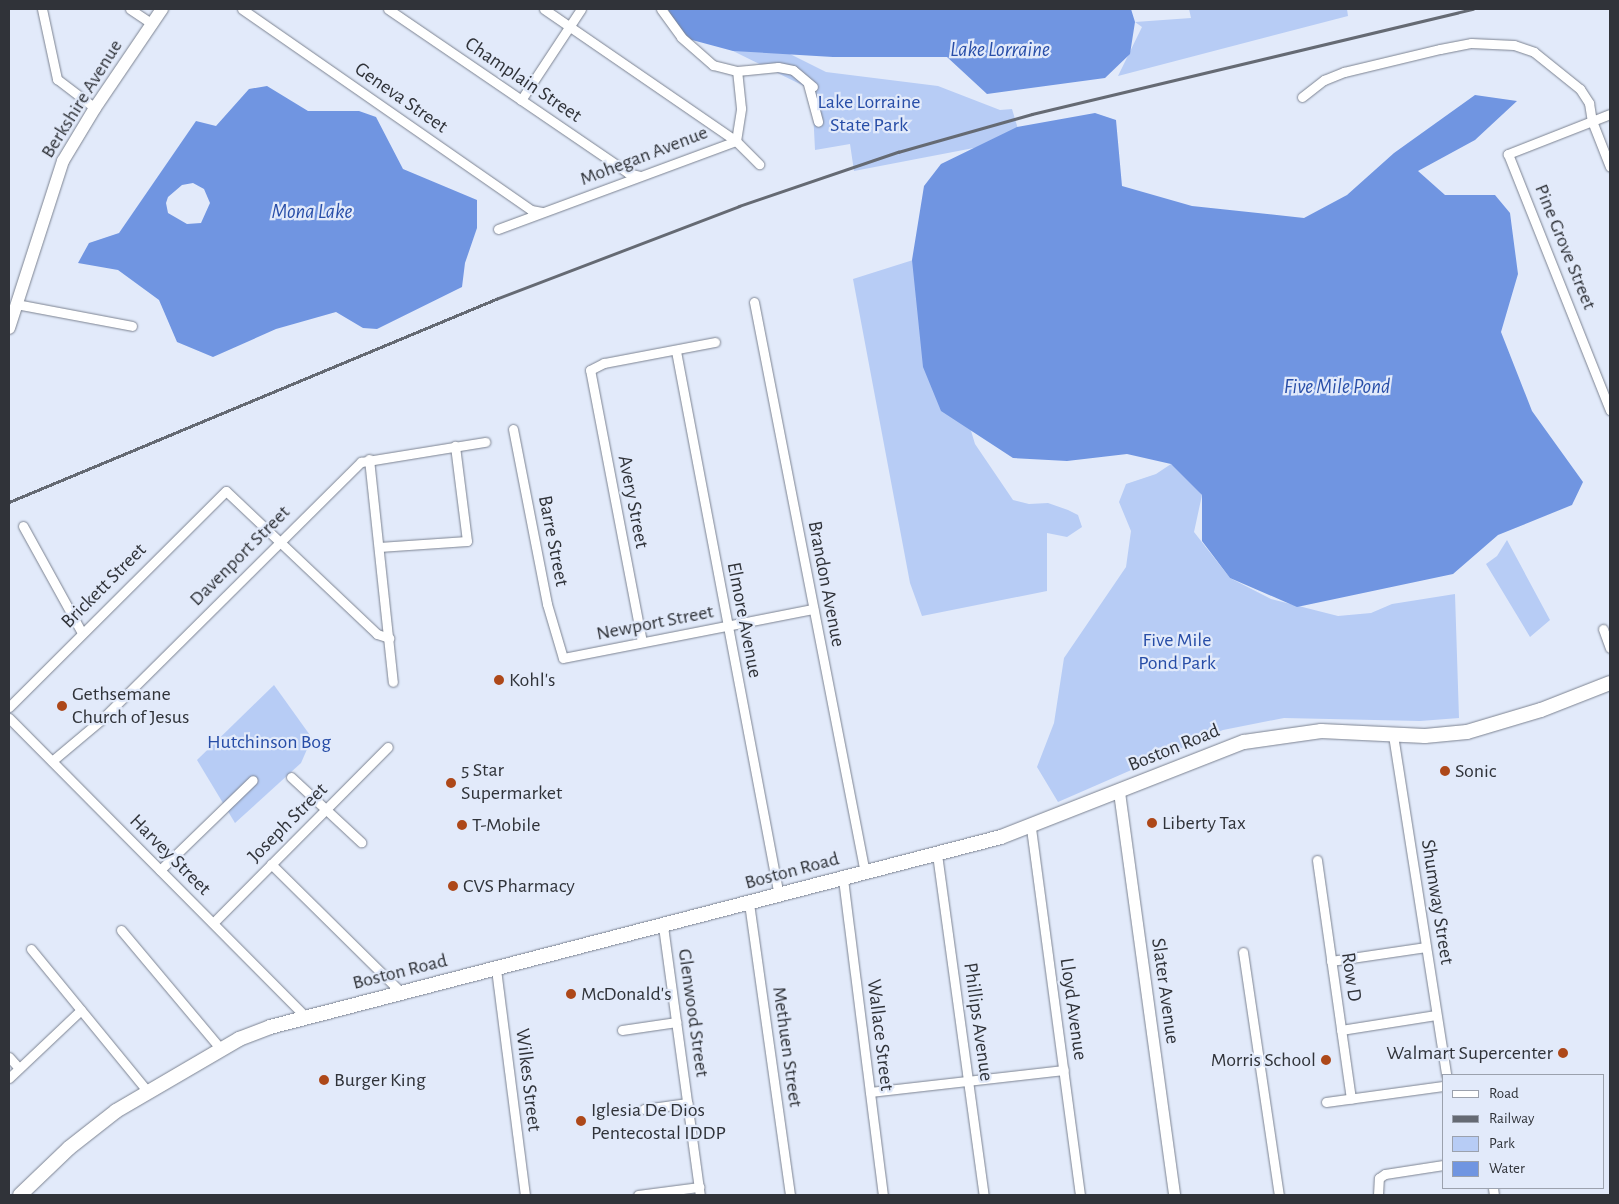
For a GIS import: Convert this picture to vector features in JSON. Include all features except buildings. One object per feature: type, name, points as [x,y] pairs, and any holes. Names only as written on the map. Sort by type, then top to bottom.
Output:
[{"type":"main road","name":"Berkshire Avenue","points":[[9,328],[57,174],[95,108],[162,9]]},
{"type":"main road","name":"Boston Road","points":[[20,1195],[74,1143],[148,1092],[250,1034],[306,1017],[779,896],[1032,828],[1210,753],[1258,739],[1321,731],[1425,736],[1483,729],[1610,683]]},
{"type":"street","points":[[42,9],[57,79],[95,108]]},
{"type":"street","points":[[130,9],[152,24]]},
{"type":"street","name":"Geneva Street","points":[[242,9],[531,210],[542,212]]},
{"type":"street","name":"Champlain Street","points":[[388,9],[628,173],[640,176]]},
{"type":"street","points":[[544,9],[736,141],[759,164]]},
{"type":"street","points":[[521,100],[581,9]]},
{"type":"street","points":[[660,9],[681,37],[713,65],[737,71],[778,67],[793,70],[810,85],[818,122]]},
{"type":"street","points":[[1302,96],[1324,80],[1344,72],[1440,48],[1492,43],[1514,45],[1534,52],[1570,78],[1589,103],[1592,121],[1610,167]]},
{"type":"street","name":"Mohegan Avenue","points":[[498,229],[736,141],[741,108],[737,71]]},
{"type":"street","points":[[1592,121],[1610,114]]},
{"type":"street","name":"Pine Grove Street","points":[[1592,121],[1508,154],[1608,396],[1610,410]]},
{"type":"street","name":"Brandon Avenue","points":[[754,302],[865,873]]},
{"type":"street","points":[[16,304],[132,326]]},
{"type":"street","points":[[676,351],[715,342]]},
{"type":"street","name":"Avery Street","points":[[642,642],[590,370],[604,363],[676,351]]},
{"type":"street","name":"Elmore Avenue","points":[[676,351],[779,896]]},
{"type":"street","name":"Barre Street","points":[[513,428],[547,604],[563,658]]},
{"type":"street","name":"Davenport Street","points":[[52,761],[102,719],[361,462],[369,459],[485,442]]},
{"type":"street","points":[[379,548],[467,541],[454,446]]},
{"type":"street","points":[[369,459],[393,682]]},
{"type":"street","name":"Brickett Street","points":[[9,708],[226,491],[280,541]]},
{"type":"street","points":[[23,526],[82,633]]},
{"type":"street","points":[[280,541],[377,634],[389,638]]},
{"type":"street","name":"Newport Street","points":[[563,658],[813,609]]},
{"type":"street","points":[[1603,629],[1610,648]]},
{"type":"street","name":"Harvey Street","points":[[9,718],[306,1017]]},
{"type":"street","name":"Shumway Street","points":[[1394,735],[1446,1074]]},
{"type":"street","name":"Joseph Street","points":[[213,923],[388,747]]},
{"type":"street","points":[[291,777],[325,812],[361,842]]},
{"type":"street","points":[[160,870],[253,780]]},
{"type":"street","name":"Slater Avenue","points":[[1119,792],[1174,1195]]},
{"type":"street","name":"Lloyd Avenue","points":[[1032,828],[1080,1195]]},
{"type":"street","name":"Phillips Avenue","points":[[937,854],[984,1195]]},
{"type":"street","name":"Row D","points":[[1317,860],[1351,1098]]},
{"type":"street","points":[[271,864],[402,993]]},
{"type":"street","name":"Wallace Street","points":[[844,879],[883,1195]]},
{"type":"street","name":"Methuen Street","points":[[749,903],[790,1195]]},
{"type":"street","name":"Glenwood Street","points":[[663,926],[700,1191]]},
{"type":"street","points":[[121,930],[221,1049]]},
{"type":"street","points":[[1331,961],[1426,947]]},
{"type":"street","points":[[31,949],[148,1092]]},
{"type":"street","points":[[1243,952],[1279,1195]]},
{"type":"street","name":"Wilkes Street","points":[[496,969],[525,1195]]},
{"type":"street","points":[[9,1078],[81,1010]]},
{"type":"street","points":[[1341,1030],[1436,1015]]},
{"type":"street","points":[[622,1030],[676,1022]]},
{"type":"street","points":[[9,1057],[18,1068]]},
{"type":"street","points":[[870,1092],[1064,1070]]},
{"type":"street","points":[[1326,1102],[1442,1086]]},
{"type":"street","points":[[644,1109],[688,1103]]},
{"type":"street","points":[[1378,1195],[1379,1178],[1385,1174],[1442,1164]]},
{"type":"street","points":[[638,1195],[700,1191]]},
{"type":"green space","name":"Lake Lorraine State Park","points":[[669,9],[700,9],[826,72],[938,86],[1000,110],[1012,109],[1021,139],[854,171],[850,144],[815,150],[812,90],[666,18]]},
{"type":"green space","points":[[1189,9],[1347,9],[1348,16],[1118,76],[1142,27],[1135,22],[1191,18]]},
{"type":"green space","points":[[970,242],[963,404],[975,444],[1013,500],[1029,504],[1048,503],[1068,510],[1078,515],[1082,527],[1067,537],[1047,533],[1047,591],[922,616],[910,583],[853,279]]},
{"type":"green space","name":"Five Mile Pond Park","points":[[1171,464],[1186,475],[1202,495],[1194,532],[1230,578],[1271,599],[1338,616],[1371,613],[1392,604],[1455,594],[1459,718],[1420,721],[1284,718],[1223,730],[1058,802],[1037,767],[1054,723],[1064,658],[1126,567],[1131,531],[1119,502],[1126,484],[1156,474]]},
{"type":"green space","points":[[1507,540],[1550,620],[1530,637],[1486,564],[1497,556]]},
{"type":"green space","name":"Hutchinson Bog","points":[[274,685],[312,738],[301,763],[235,823],[197,760]]},
{"type":"water","name":"Lake Lorraine","points":[[668,9],[1131,9],[1135,22],[1130,54],[1105,78],[987,94],[947,57],[833,57],[733,51],[681,37]]},
{"type":"water","name":"Mona Lake","points":[[267,86],[308,111],[359,111],[376,117],[403,169],[477,200],[477,228],[465,263],[462,287],[377,329],[363,328],[336,312],[276,329],[213,357],[177,342],[159,300],[118,270],[78,263],[89,243],[119,233],[196,121],[216,126],[249,89]],"holes":[[[193,183],[204,189],[210,203],[201,223],[187,224],[168,213],[166,203],[168,197],[182,185]]]},
{"type":"water","name":"Five Mile Pond","points":[[1475,95],[1517,101],[1475,140],[1418,171],[1445,195],[1495,195],[1510,213],[1518,274],[1501,332],[1532,411],[1583,482],[1572,505],[1498,535],[1453,574],[1297,607],[1230,578],[1202,541],[1202,495],[1171,464],[1127,454],[1067,461],[1013,458],[941,411],[923,367],[912,260],[924,186],[941,164],[1017,127],[1095,113],[1116,120],[1122,186],[1192,206],[1304,218],[1347,195],[1394,153]]},
{"type":"railway","points":[[9,502],[496,299],[739,206],[898,152],[1032,114],[1473,9]]},
{"type":"place","name":"Kohl's","points":[[499,680]]},
{"type":"place","name":"Gethsemane Church of Jesus","points":[[62,706]]},
{"type":"place","name":"Sonic","points":[[1445,771]]},
{"type":"place","name":"5 Star Supermarket","points":[[451,783]]},
{"type":"place","name":"Liberty Tax","points":[[1152,823]]},
{"type":"place","name":"T-Mobile","points":[[462,825]]},
{"type":"place","name":"CVS Pharmacy","points":[[453,886]]},
{"type":"place","name":"McDonald's","points":[[571,994]]},
{"type":"place","name":"Walmart Supercenter","points":[[1563,1053]]},
{"type":"place","name":"Morris School","points":[[1326,1060]]},
{"type":"place","name":"Burger King","points":[[324,1080]]},
{"type":"place","name":"Iglesia De Dios Pentecostal IDDP","points":[[581,1121]]}]
